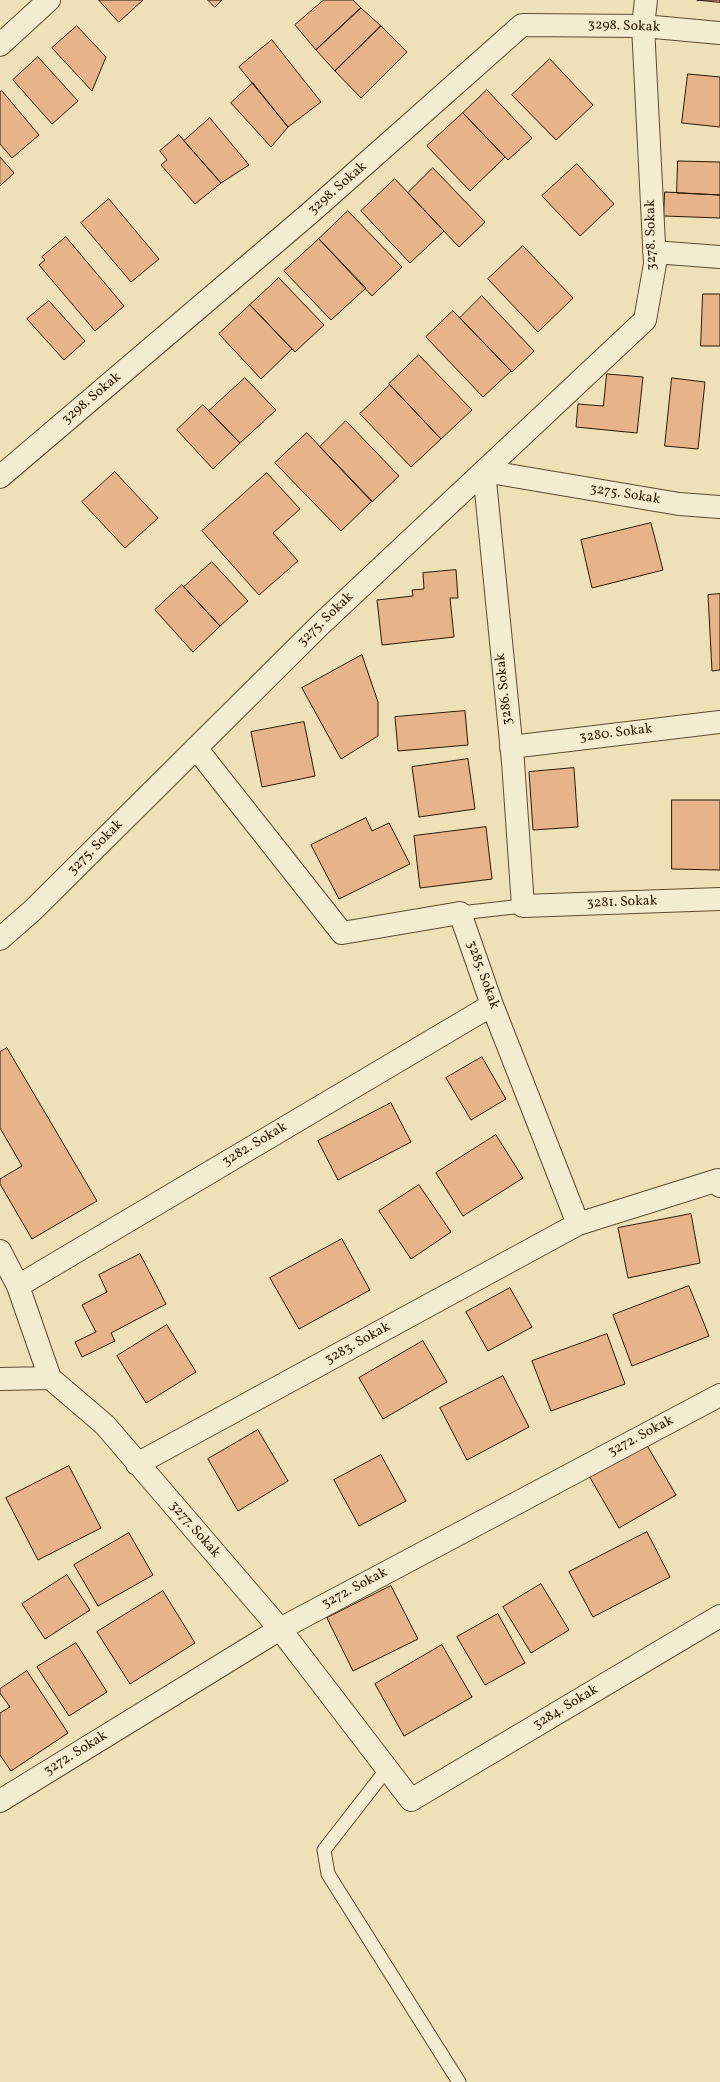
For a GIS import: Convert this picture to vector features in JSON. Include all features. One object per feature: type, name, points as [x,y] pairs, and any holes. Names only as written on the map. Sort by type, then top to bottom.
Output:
[{"type":"street","points":[[0,45],[50,0]]},
{"type":"street","name":"3278. Sokak","points":[[484,471],[645,320],[655,264],[643,26],[646,0]]},
{"type":"street","name":"3298. Sokak","points":[[0,477],[310,213],[522,25],[643,26],[720,33]]},
{"type":"street","points":[[654,252],[720,257]]},
{"type":"street","name":"3275. Sokak","points":[[0,939],[33,910],[320,625],[484,471],[679,504],[720,507]]},
{"type":"street","name":"3286. Sokak","points":[[484,471],[511,747],[524,906]]},
{"type":"street","name":"3280. Sokak","points":[[511,747],[720,722]]},
{"type":"street","points":[[196,748],[342,933],[460,913]]},
{"type":"street","name":"3281. Sokak","points":[[524,906],[720,899]]},
{"type":"street","name":"3285. Sokak","points":[[460,913],[492,1005],[578,1224]]},
{"type":"street","name":"3282. Sokak","points":[[18,1286],[492,1005]]},
{"type":"street","points":[[578,1224],[718,1180],[720,1186]]},
{"type":"street","name":"3283. Sokak","points":[[137,1464],[578,1224]]},
{"type":"street","points":[[0,1251],[18,1286],[50,1378],[0,1379]]},
{"type":"street","name":"3277. Sokak","points":[[50,1378],[105,1425],[280,1629],[411,1800]]},
{"type":"street","name":"3272. Sokak","points":[[0,1801],[280,1629],[720,1395]]},
{"type":"street","name":"3284. Sokak","points":[[411,1800],[720,1616]]},
{"type":"lane","points":[[460,913],[524,906]]},
{"type":"lane","points":[[387,1769],[324,1850],[328,1874],[459,2082]]},
{"type":"building","points":[[99,0],[143,0],[119,22]]},
{"type":"building","points":[[208,0],[222,0],[215,7]]},
{"type":"building","points":[[324,0],[353,0],[361,8],[316,50],[295,25]]},
{"type":"building","points":[[697,0],[720,0],[720,2]]},
{"type":"building","points":[[361,8],[381,26],[335,71],[316,50]]},
{"type":"building","points":[[77,26],[106,57],[92,91],[52,48]]},
{"type":"building","points":[[381,26],[407,52],[361,98],[335,71]]},
{"type":"building","points":[[272,40],[321,102],[288,127],[239,67]]},
{"type":"building","points":[[38,57],[78,101],[52,124],[13,80]]},
{"type":"building","points":[[550,59],[593,105],[556,140],[512,95]]},
{"type":"building","points":[[688,74],[720,77],[720,127],[682,123]]},
{"type":"building","points":[[253,83],[288,127],[271,147],[231,103]]},
{"type":"building","points":[[487,90],[532,138],[508,160],[463,113]]},
{"type":"building","points":[[2,91],[39,135],[12,158],[0,144],[0,92]]},
{"type":"building","points":[[463,113],[505,157],[470,191],[427,146]]},
{"type":"building","points":[[210,118],[249,165],[221,183],[184,141]]},
{"type":"building","points":[[179,135],[221,183],[195,204],[161,165],[167,160],[160,151]]},
{"type":"building","points":[[0,157],[14,173],[0,186]]},
{"type":"building","points":[[678,161],[720,162],[720,195],[677,193]]},
{"type":"building","points":[[577,164],[614,204],[580,236],[542,196]]},
{"type":"building","points":[[433,168],[485,222],[459,247],[408,193]]},
{"type":"building","points":[[395,179],[444,231],[410,263],[361,211]]},
{"type":"building","points":[[665,192],[720,195],[720,218],[664,216]]},
{"type":"building","points":[[109,199],[159,259],[131,282],[81,223]]},
{"type":"building","points":[[348,211],[402,267],[372,296],[319,239]]},
{"type":"building","points":[[66,237],[124,306],[95,331],[39,265],[45,260],[42,257]]},
{"type":"building","points":[[319,239],[366,288],[331,320],[284,271]]},
{"type":"building","points":[[523,246],[573,298],[538,332],[488,279]]},
{"type":"building","points":[[279,278],[324,325],[295,352],[250,305]]},
{"type":"building","points":[[703,294],[720,294],[720,346],[701,346]]},
{"type":"building","points":[[482,296],[534,351],[512,372],[460,318]]},
{"type":"building","points":[[49,301],[85,341],[64,360],[27,319]]},
{"type":"building","points":[[250,305],[292,349],[261,379],[219,334]]},
{"type":"building","points":[[453,311],[511,371],[483,397],[426,337]]},
{"type":"building","points":[[419,355],[472,410],[441,439],[389,384]]},
{"type":"building","points":[[607,374],[643,377],[637,433],[576,427],[578,404],[603,406]]},
{"type":"building","points":[[245,378],[276,410],[240,443],[209,411]]},
{"type":"building","points":[[672,378],[705,382],[698,449],[665,446]]},
{"type":"building","points":[[390,385],[441,439],[411,467],[360,414]]},
{"type":"building","points":[[203,405],[240,443],[213,469],[177,430]]},
{"type":"building","points":[[346,421],[399,476],[372,502],[320,447]]},
{"type":"building","points":[[307,433],[372,501],[341,531],[275,463]]},
{"type":"building","points":[[115,472],[158,518],[125,548],[82,502]]},
{"type":"building","points":[[267,473],[300,509],[273,533],[298,561],[259,595],[202,531]]},
{"type":"building","points":[[651,523],[663,570],[592,588],[581,540]]},
{"type":"building","points":[[212,562],[248,601],[220,626],[184,587]]},
{"type":"building","points":[[456,570],[458,598],[450,598],[454,637],[382,645],[377,600],[413,596],[412,590],[424,589],[423,573]]},
{"type":"building","points":[[182,585],[220,626],[193,652],[155,610]]},
{"type":"building","points":[[720,594],[720,670],[712,671],[708,595]]},
{"type":"building","points":[[362,655],[378,702],[378,736],[341,759],[302,688]]},
{"type":"building","points":[[465,711],[468,745],[398,751],[395,717]]},
{"type":"building","points":[[304,722],[315,776],[262,787],[251,732]]},
{"type":"building","points":[[468,759],[475,809],[419,817],[412,767]]},
{"type":"building","points":[[574,768],[578,827],[533,830],[529,772]]},
{"type":"building","points":[[672,800],[720,800],[720,870],[672,869]]},
{"type":"building","points":[[366,818],[372,831],[389,823],[410,864],[339,899],[311,845]]},
{"type":"building","points":[[486,827],[492,879],[420,888],[414,836]]},
{"type":"building","points":[[7,1048],[97,1201],[32,1239],[0,1184],[0,1179],[22,1166],[0,1128],[0,1052]]},
{"type":"building","points":[[482,1057],[506,1099],[471,1120],[446,1078]]},
{"type":"building","points":[[391,1103],[411,1142],[338,1180],[318,1141]]},
{"type":"building","points":[[496,1135],[523,1178],[463,1216],[436,1173]]},
{"type":"building","points":[[419,1185],[451,1232],[411,1259],[379,1211]]},
{"type":"building","points":[[691,1214],[700,1263],[628,1278],[618,1228]]},
{"type":"building","points":[[342,1239],[370,1290],[299,1329],[270,1278]]},
{"type":"building","points":[[140,1254],[166,1304],[111,1333],[115,1341],[82,1357],[75,1342],[96,1332],[82,1305],[107,1292],[99,1275]]},
{"type":"building","points":[[689,1286],[709,1336],[632,1366],[613,1315]]},
{"type":"building","points":[[510,1288],[532,1327],[488,1351],[466,1312]]},
{"type":"building","points":[[167,1325],[196,1372],[146,1403],[117,1356]]},
{"type":"building","points":[[607,1334],[625,1384],[551,1411],[532,1361]]},
{"type":"building","points":[[423,1341],[447,1382],[383,1419],[359,1378]]},
{"type":"building","points":[[503,1376],[529,1427],[467,1460],[440,1408]]},
{"type":"building","points":[[258,1430],[288,1481],[238,1511],[208,1459]]},
{"type":"building","points":[[645,1442],[676,1495],[619,1528],[588,1474]]},
{"type":"building","points":[[381,1455],[406,1501],[359,1526],[334,1480]]},
{"type":"building","points":[[69,1466],[101,1528],[38,1560],[6,1498]]},
{"type":"building","points":[[647,1532],[670,1577],[593,1617],[569,1572]]},
{"type":"building","points":[[129,1533],[153,1575],[98,1606],[74,1565]]},
{"type":"building","points":[[67,1575],[90,1610],[45,1639],[22,1604]]},
{"type":"building","points":[[541,1584],[569,1630],[531,1653],[503,1607]]},
{"type":"building","points":[[391,1586],[418,1639],[353,1671],[327,1618]]},
{"type":"building","points":[[163,1591],[195,1643],[130,1684],[97,1632]]},
{"type":"building","points":[[498,1614],[525,1663],[485,1685],[457,1637]]},
{"type":"building","points":[[76,1643],[107,1692],[69,1716],[37,1667]]},
{"type":"building","points":[[442,1645],[472,1697],[404,1736],[375,1684]]},
{"type":"building","points":[[27,1671],[68,1733],[11,1771],[0,1755],[0,1713],[10,1707],[0,1693],[0,1689]]}]
